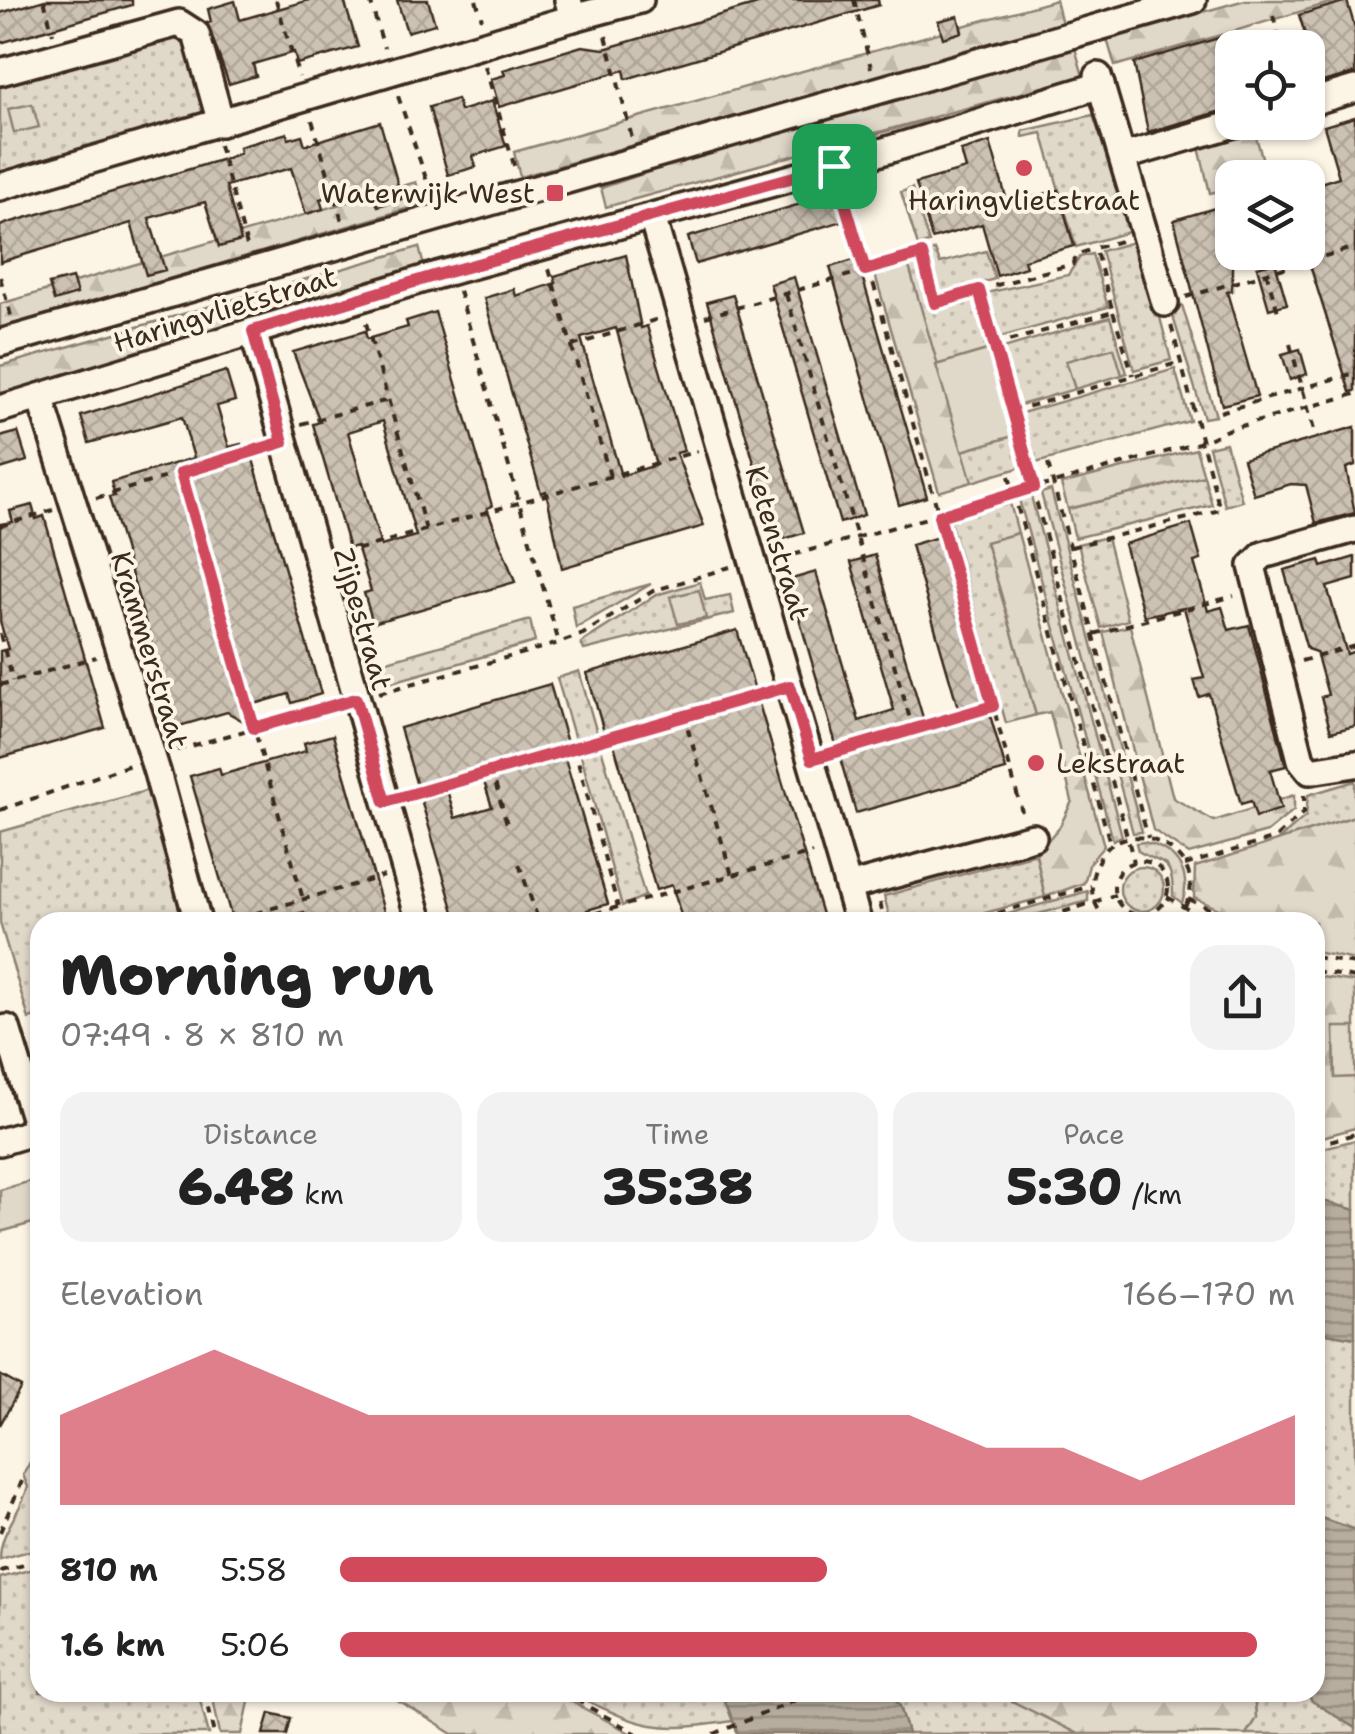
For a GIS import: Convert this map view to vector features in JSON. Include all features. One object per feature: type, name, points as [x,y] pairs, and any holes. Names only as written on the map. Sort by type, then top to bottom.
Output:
[{"type":"street","points":[[0,187],[391,74],[479,46],[571,9],[599,12],[640,0]]},
{"type":"street","points":[[0,343],[1193,0]]},
{"type":"street","points":[[0,72],[179,23],[196,34],[217,124]]},
{"type":"street","name":"Haringvlietstraat","points":[[0,409],[453,270],[834,166],[1100,80],[1126,156]]},
{"type":"street","points":[[1325,98],[1355,89]]},
{"type":"street","points":[[1165,303],[1126,156],[1215,129]]},
{"type":"street","name":"Ketenstraat","points":[[652,216],[848,886]]},
{"type":"street","name":"Zijpestraat","points":[[253,331],[314,561],[417,912]]},
{"type":"street","name":"Krammerstraat","points":[[40,397],[152,757],[195,912]]},
{"type":"street","points":[[1355,529],[1263,555],[1252,566],[1306,765],[1355,764]]},
{"type":"street","points":[[855,912],[848,886],[1033,838]]},
{"type":"street","points":[[0,1030],[8,1028],[30,1100]]},
{"type":"street","points":[[0,1142],[30,1133]]},
{"type":"path","points":[[44,0],[58,56]]},
{"type":"path","points":[[276,0],[343,223]]},
{"type":"path","points":[[370,0],[437,217]]},
{"type":"path","points":[[854,0],[872,72]]},
{"type":"path","points":[[599,12],[632,139]]},
{"type":"path","points":[[1273,16],[1277,30]]},
{"type":"path","points":[[479,46],[516,172]]},
{"type":"path","points":[[217,124],[248,249]]},
{"type":"path","points":[[834,166],[939,516],[1022,812]]},
{"type":"path","points":[[572,346],[786,294],[921,252],[935,303],[1074,264],[1076,255],[1138,237],[1142,224]]},
{"type":"path","points":[[542,245],[610,476]]},
{"type":"path","points":[[1095,248],[1133,376]]},
{"type":"path","points":[[1071,546],[1220,510],[1165,303],[1349,248]]},
{"type":"path","points":[[453,270],[560,642]]},
{"type":"path","points":[[1266,272],[1279,314]]},
{"type":"path","points":[[0,278],[12,318]]},
{"type":"path","points":[[979,290],[1134,862]]},
{"type":"path","points":[[786,294],[913,729]]},
{"type":"path","points":[[360,299],[426,530]]},
{"type":"path","points":[[994,345],[1113,312]]},
{"type":"path","points":[[0,321],[28,314]]},
{"type":"path","points":[[1290,344],[1314,430]]},
{"type":"path","points":[[1013,411],[1182,362]]},
{"type":"path","points":[[1220,412],[1355,373]]},
{"type":"path","points":[[0,810],[152,757],[560,642],[583,634],[652,591],[751,560],[779,558],[939,516],[1202,442],[1227,430],[1355,394]]},
{"type":"path","points":[[0,526],[181,473],[388,400]]},
{"type":"path","points":[[314,561],[717,446]]},
{"type":"path","points":[[1048,464],[1148,838]]},
{"type":"path","points":[[181,473],[303,900]]},
{"type":"path","points":[[1009,476],[1111,847]]},
{"type":"path","points":[[1094,634],[1256,591]]},
{"type":"path","points":[[0,634],[13,681]]},
{"type":"path","points":[[1277,668],[1355,646]]},
{"type":"path","points":[[0,685],[118,651]]},
{"type":"path","points":[[385,802],[683,713],[790,686]]},
{"type":"path","points":[[812,759],[993,706]]},
{"type":"path","points":[[683,713],[732,875]]},
{"type":"path","points":[[574,747],[618,907]]},
{"type":"path","points":[[1185,865],[1282,834],[1304,812],[1306,765]]},
{"type":"path","points":[[491,769],[507,824]]},
{"type":"path","points":[[1101,912],[1092,886],[1096,866],[1111,847],[1129,838],[1148,838],[1171,848],[1185,865],[1188,899],[1184,910]]},
{"type":"path","points":[[600,912],[836,846]]},
{"type":"path","points":[[1132,912],[1124,909],[1115,896],[1120,871],[1134,862],[1150,862],[1164,872],[1167,897],[1188,912]]},
{"type":"path","points":[[520,864],[535,912]]},
{"type":"path","points":[[260,912],[405,870]]},
{"type":"path","points":[[1001,912],[1092,886]]},
{"type":"path","points":[[878,896],[882,912]]},
{"type":"path","points":[[1070,912],[1115,896]]},
{"type":"path","points":[[1154,912],[1167,897]]},
{"type":"path","points":[[1188,899],[1216,912]]},
{"type":"path","points":[[1325,959],[1355,964]]},
{"type":"path","points":[[1325,973],[1355,978]]},
{"type":"path","points":[[1325,1142],[1355,1134]]},
{"type":"path","points":[[0,1532],[22,1481]]},
{"type":"path","points":[[0,1571],[30,1564]]},
{"type":"path","points":[[207,1702],[215,1734]]},
{"type":"path","points":[[580,1702],[637,1734]]},
{"type":"path","points":[[714,1734],[792,1702]]},
{"type":"green space","points":[[1056,0],[1062,24],[520,177],[514,152]]},
{"type":"green space","points":[[1245,0],[1340,0],[1238,30],[1215,30],[1215,37],[1115,66],[1107,39]]},
{"type":"green space","points":[[169,36],[193,48],[210,118],[0,179],[0,81]]},
{"type":"green space","points":[[1075,48],[1083,76],[606,207],[601,188],[651,171]]},
{"type":"green space","points":[[32,104],[39,127],[14,133],[8,109]]},
{"type":"green space","points":[[1093,115],[1108,157],[1116,155],[1136,230],[1076,247],[1042,133],[1023,137],[1023,131]]},
{"type":"green space","points":[[935,118],[936,123],[828,157],[825,148]]},
{"type":"green space","points":[[1215,138],[1257,140],[1263,160],[1215,160],[1215,192],[1210,193],[1198,143]]},
{"type":"green space","points":[[416,182],[423,204],[0,329],[0,304]]},
{"type":"green space","points":[[912,188],[929,243],[918,246],[901,192]]},
{"type":"green space","points":[[1140,240],[1171,360],[1134,370],[1101,251]]},
{"type":"green space","points":[[419,247],[428,282],[0,406],[0,366]]},
{"type":"green space","points":[[935,250],[940,263],[986,251],[995,279],[939,295],[927,254]]},
{"type":"green space","points":[[1092,254],[1108,307],[997,338],[986,293],[1068,275],[1080,257]]},
{"type":"green space","points":[[919,258],[932,309],[976,297],[987,350],[936,365],[907,260]]},
{"type":"green space","points":[[907,260],[972,482],[939,492],[874,271]]},
{"type":"green space","points":[[1182,305],[1216,416],[1204,418],[1171,310]]},
{"type":"green space","points":[[1110,317],[1127,373],[1122,375],[1113,348],[1067,361],[1075,389],[1017,406],[1000,349]]},
{"type":"green space","points":[[1114,348],[1122,375],[1075,389],[1066,361]]},
{"type":"green space","points":[[987,350],[1013,436],[962,451],[936,365]]},
{"type":"green space","points":[[1175,369],[1190,421],[1032,464],[1018,414]]},
{"type":"green space","points":[[1013,436],[1022,467],[972,482],[962,451]]},
{"type":"green space","points":[[1226,443],[1242,501],[1225,506],[1209,447]]},
{"type":"green space","points":[[1196,449],[1204,476],[1068,509],[1061,484]]},
{"type":"green space","points":[[1204,476],[1212,505],[1075,538],[1068,509]]},
{"type":"green space","points":[[1051,490],[1142,832],[1133,833],[1041,493]]},
{"type":"green space","points":[[1031,496],[1122,836],[1113,840],[1019,499]]},
{"type":"green space","points":[[1010,503],[1018,533],[986,542],[1036,715],[1006,723],[950,521]]},
{"type":"green space","points":[[1018,533],[1104,846],[1090,862],[1084,883],[1045,897],[1036,854],[1060,826],[1072,801],[1050,712],[1036,715],[986,542]]},
{"type":"green space","points":[[1107,537],[1128,620],[1101,628],[1078,544]]},
{"type":"green space","points":[[700,582],[705,600],[730,595],[734,613],[584,650],[581,643],[656,595]]},
{"type":"green space","points":[[651,584],[576,628],[572,606]]},
{"type":"green space","points":[[699,590],[706,618],[678,624],[670,597]]},
{"type":"green space","points":[[530,620],[535,642],[385,684],[380,663]]},
{"type":"green space","points":[[1130,626],[1173,798],[1214,821],[1294,795],[1294,810],[1267,832],[1189,854],[1153,830],[1103,632]]},
{"type":"green space","points":[[579,671],[598,737],[576,743],[557,678]]},
{"type":"green space","points":[[600,745],[645,896],[622,906],[580,752]]},
{"type":"green space","points":[[1355,781],[1355,816],[1277,841],[1306,816],[1308,795]]},
{"type":"green space","points":[[149,790],[185,912],[30,912],[29,1019],[0,923],[0,832]]},
{"type":"green space","points":[[1355,816],[1355,960],[1325,954],[1325,912],[1225,912],[1194,898],[1195,867]]},
{"type":"green space","points":[[1136,843],[1164,850],[1183,871],[1182,903],[1173,896],[1169,869],[1138,851]]},
{"type":"green space","points":[[1036,854],[1045,897],[989,912],[888,912],[884,896]]},
{"type":"green space","points":[[1142,867],[1157,874],[1164,889],[1157,904],[1142,911],[1127,904],[1120,889],[1127,874]]},
{"type":"green space","points":[[1088,891],[1088,901],[1046,912],[1015,912]]},
{"type":"green space","points":[[1325,978],[1355,982],[1355,1027],[1334,1028],[1335,1077],[1355,1077],[1355,1128],[1325,1136]]},
{"type":"green space","points":[[1334,1027],[1355,1027],[1355,1077],[1335,1078]]},
{"type":"green space","points":[[1355,1140],[1355,1210],[1325,1202],[1325,1148]]},
{"type":"green space","points":[[30,1181],[30,1224],[0,1232],[0,1190]]},
{"type":"green space","points":[[1325,1333],[1355,1338],[1355,1530],[1325,1520]]},
{"type":"green space","points":[[30,1462],[30,1551],[0,1559],[3,1540],[28,1487],[23,1475]]},
{"type":"green space","points":[[30,1570],[30,1702],[200,1702],[209,1734],[0,1734],[0,1578]]},
{"type":"green space","points":[[214,1702],[249,1702],[242,1734],[220,1734]]},
{"type":"green space","points":[[401,1702],[572,1702],[632,1734],[453,1734]]},
{"type":"green space","points":[[590,1702],[726,1702],[733,1721],[664,1727]]},
{"type":"green space","points":[[897,1702],[1015,1702],[1078,1734],[908,1734]]},
{"type":"green space","points":[[1014,1702],[1255,1702],[1256,1718],[1246,1734],[1078,1734]]},
{"type":"green space","points":[[1255,1702],[1314,1702],[1355,1728],[1355,1734],[1246,1734],[1256,1718]]},
{"type":"shaded area","points":[[1325,1202],[1355,1210],[1355,1338],[1325,1333]]},
{"type":"shaded area","points":[[1325,1520],[1355,1530],[1355,1728],[1314,1702],[1325,1702]]},
{"type":"shaded area","points":[[726,1702],[897,1702],[908,1734],[738,1734]]},
{"type":"building","points":[[45,0],[132,0],[132,5],[0,43],[0,13]]},
{"type":"building","points":[[309,0],[344,0],[358,47],[297,64],[294,52],[253,64],[256,76],[229,84],[207,23],[211,22],[208,9],[235,1],[240,20]]},
{"type":"building","points":[[397,0],[428,0],[435,24],[407,32]]},
{"type":"building","points":[[771,0],[878,0],[879,5],[626,79],[624,70],[499,107],[491,79],[505,75],[503,70],[582,46],[604,49]]},
{"type":"building","points":[[1347,1],[1355,28],[1355,73],[1325,81],[1325,30],[1304,30],[1299,15]]},
{"type":"building","points":[[958,16],[962,32],[943,38],[938,21]]},
{"type":"building","points":[[1215,39],[1215,113],[1148,132],[1134,63]]},
{"type":"building","points":[[457,99],[460,111],[492,101],[506,146],[473,156],[476,167],[448,175],[429,107]]},
{"type":"building","points":[[1355,117],[1355,391],[1350,392],[1311,270],[1325,270],[1325,182],[1339,177],[1325,126]]},
{"type":"building","points":[[380,122],[402,199],[378,206],[368,187],[320,199],[323,209],[306,214],[291,168],[226,186],[241,241],[219,247],[205,202],[149,218],[165,270],[146,275],[131,223],[0,262],[0,226],[5,224],[227,158],[240,153],[239,147],[287,133],[288,139],[302,135],[305,145]]},
{"type":"building","points":[[990,142],[1008,204],[1058,190],[1074,246],[1024,260],[1026,267],[997,276],[982,224],[932,239],[916,183],[966,169],[961,151]]},
{"type":"building","points":[[838,193],[846,220],[696,264],[688,237]]},
{"type":"building","points":[[1215,208],[1215,270],[1232,270],[1232,291],[1227,292],[1257,396],[1222,405],[1174,220]]},
{"type":"building","points":[[626,255],[641,328],[647,326],[684,451],[676,453],[704,526],[562,568],[546,491],[541,493],[484,298],[514,289],[516,296],[556,283],[554,276]],"holes":[[[616,328],[656,465],[621,476],[581,338]]]},
{"type":"building","points":[[857,259],[927,497],[899,505],[830,267]]},
{"type":"building","points":[[1258,270],[1277,270],[1287,304],[1269,309]]},
{"type":"building","points":[[794,277],[864,515],[840,523],[770,284]]},
{"type":"building","points":[[72,278],[77,294],[54,301],[49,284]]},
{"type":"building","points":[[733,295],[804,533],[777,541],[707,302]]},
{"type":"building","points":[[435,312],[492,506],[487,508],[515,582],[373,623],[364,593],[371,591],[357,546],[349,548],[313,424],[320,422],[293,352],[365,331],[367,339],[408,327],[406,321]],"holes":[[[383,421],[416,536],[381,546],[348,432]]]},
{"type":"building","points":[[1300,349],[1307,374],[1290,380],[1282,354]]},
{"type":"building","points":[[226,371],[235,401],[217,406],[229,447],[241,444],[245,458],[252,456],[321,694],[292,703],[289,694],[241,708],[245,722],[227,712],[176,727],[109,497],[115,496],[111,482],[194,458],[182,417],[89,443],[81,416]]},
{"type":"building","points":[[1355,427],[1355,465],[1346,468],[1355,513],[1316,523],[1306,485],[1291,484],[1254,495],[1243,459]]},
{"type":"building","points":[[18,432],[27,461],[0,469],[0,437]]},
{"type":"building","points":[[32,505],[36,519],[44,516],[105,728],[0,758],[0,651],[8,649],[0,621],[0,524],[13,522],[10,511]]},
{"type":"building","points":[[1191,524],[1201,560],[1194,562],[1208,611],[1222,607],[1229,630],[1249,625],[1286,766],[1270,770],[1281,809],[1256,817],[1251,801],[1241,804],[1209,694],[1199,697],[1194,680],[1204,678],[1184,608],[1144,616],[1124,544]]},
{"type":"building","points":[[938,537],[1006,770],[856,813],[788,580],[816,572],[859,721],[894,710],[851,562],[875,555],[926,728],[961,718],[911,545]]},
{"type":"building","points":[[1355,557],[1355,579],[1327,587],[1347,654],[1355,651],[1355,726],[1331,732],[1321,697],[1328,695],[1316,652],[1307,649],[1284,570],[1320,560],[1322,567]]},
{"type":"building","points":[[737,630],[821,912],[680,912],[672,885],[656,890],[610,731],[604,732],[587,673]]},
{"type":"building","points":[[550,684],[567,743],[561,745],[608,904],[588,912],[454,912],[400,728]],"holes":[[[480,769],[492,807],[455,818],[444,779]]]},
{"type":"building","points":[[333,735],[384,912],[230,912],[190,776],[219,768],[221,775],[306,751],[304,743]]},
{"type":"building","points":[[0,1375],[21,1387],[0,1425]]},
{"type":"building","points":[[270,1713],[291,1718],[287,1734],[264,1734]]},
{"type":"place","name":"Haringvlietstraat","points":[[1024,168]]},
{"type":"place","name":"Waterwijk West","points":[[555,193]]},
{"type":"place","name":"Lekstraat","points":[[1036,763]]},
{"type":"route","points":[[834,166],[865,270],[922,254],[935,303],[979,290],[1034,487],[939,516],[993,706],[812,759],[790,686],[683,713],[385,802],[356,699],[254,728],[181,473],[283,442],[253,331],[542,245],[834,166]]}]
